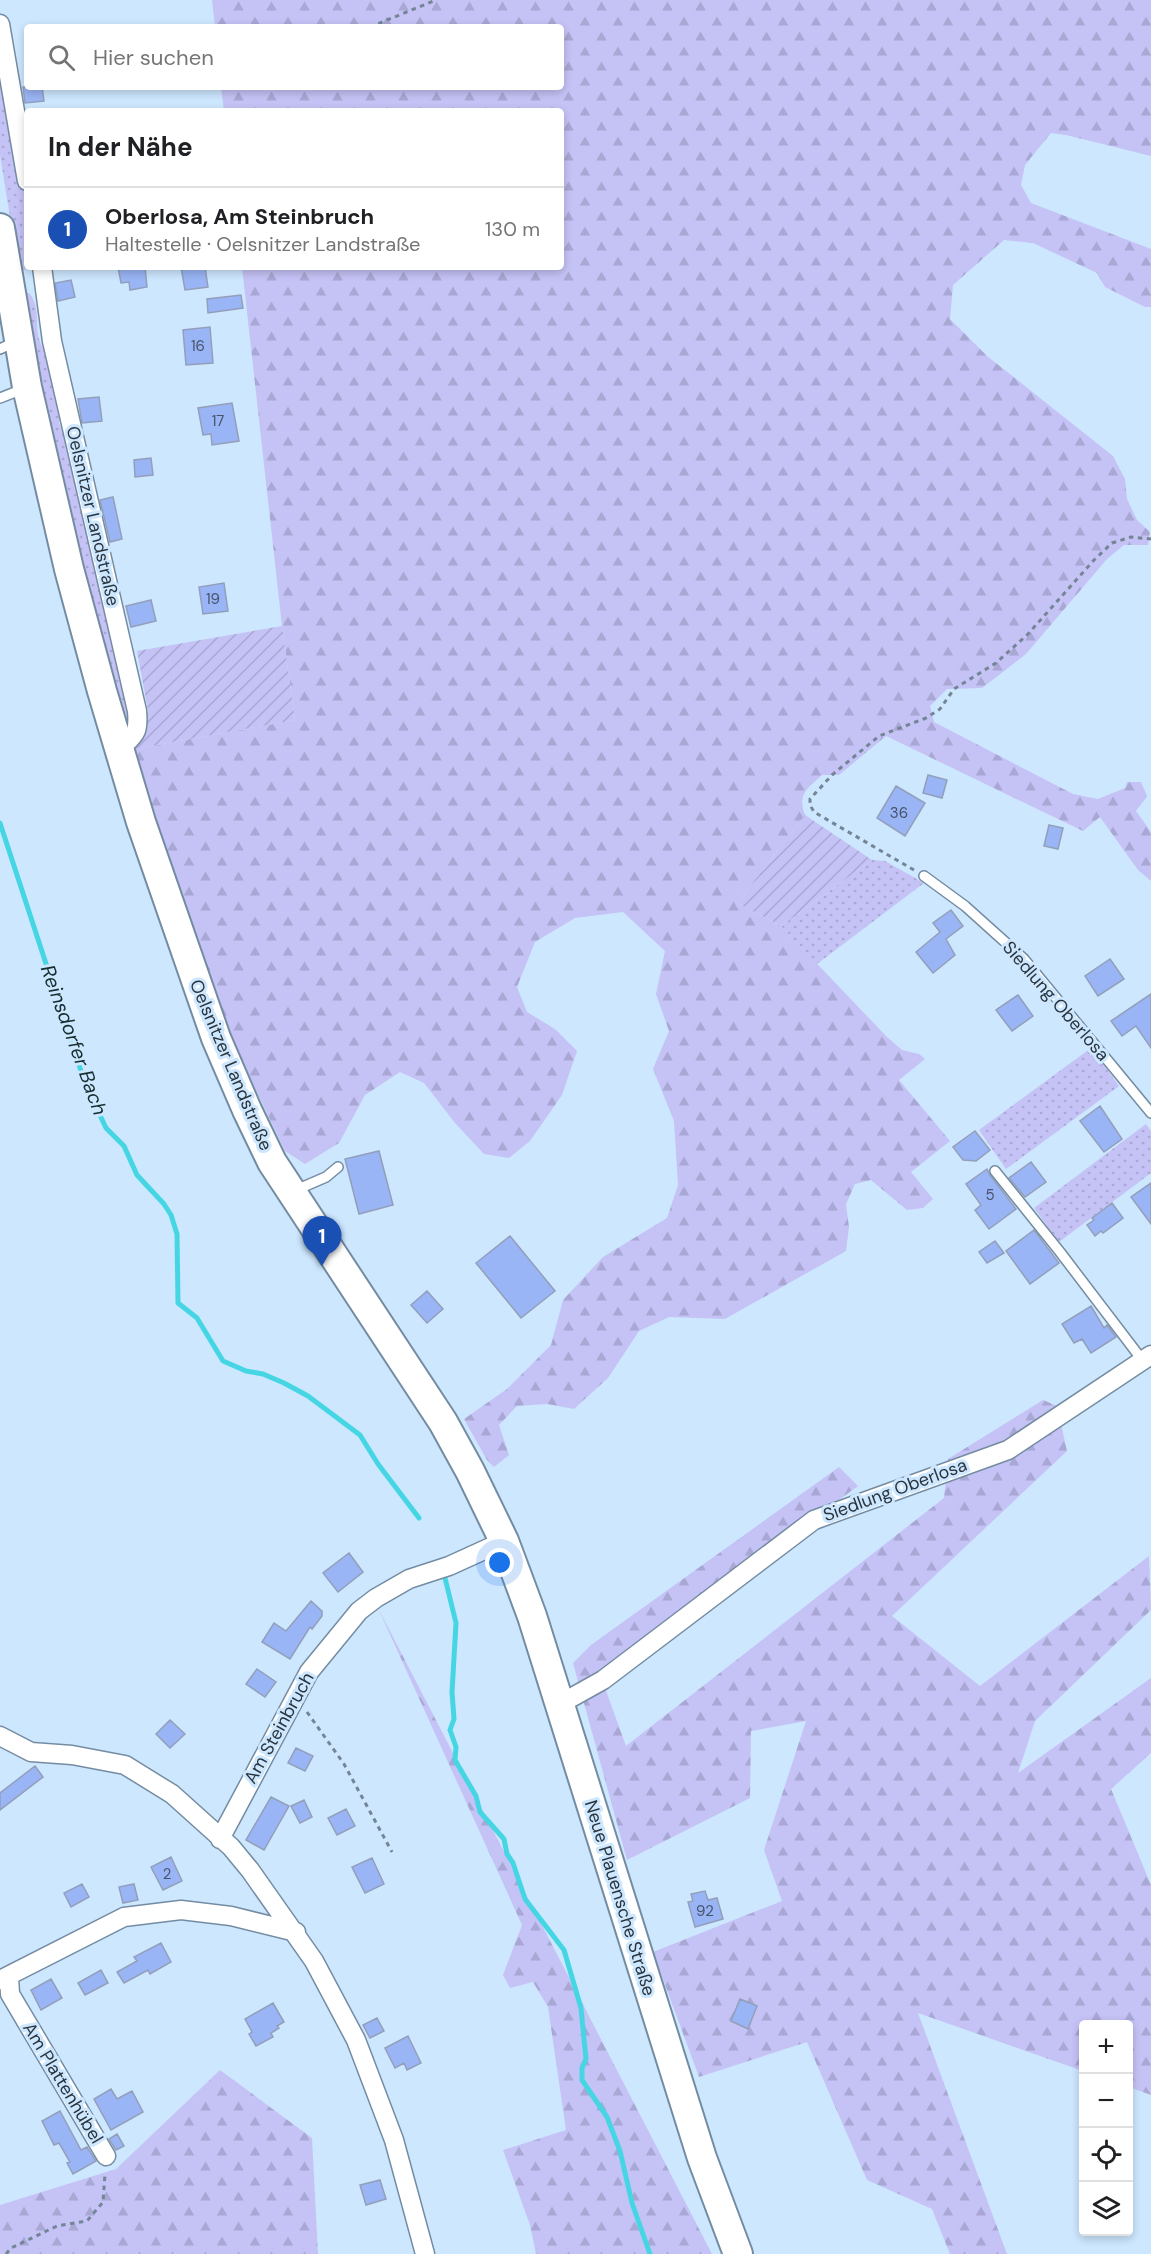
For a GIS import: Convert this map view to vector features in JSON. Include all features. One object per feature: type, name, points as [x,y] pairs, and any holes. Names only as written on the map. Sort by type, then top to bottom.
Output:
[{"type":"main road","name":"Oelsnitzer Landstraße","points":[[0,228],[10,285],[9,344],[27,387],[69,569],[119,750],[177,930],[216,1038],[246,1110],[272,1162],[442,1422],[470,1471],[504,1541]]},
{"type":"main road","name":"Neue Plauensche Straße","points":[[504,1541],[532,1616],[699,2147],[738,2254]]},
{"type":"street","points":[[0,24],[24,164]]},
{"type":"street","name":"Oelsnitzer Landstraße","points":[[10,285],[42,272],[52,341],[137,711],[138,727],[135,734],[119,750]]},
{"type":"street","name":"Siedlung Oberlosa","points":[[560,1704],[603,1680],[814,1520],[1008,1449],[1147,1358]]},
{"type":"street","name":"Am Steinbruch","points":[[220,1839],[309,1672],[358,1611],[410,1579],[449,1566],[504,1541]]},
{"type":"street","points":[[0,1736],[31,1752],[72,1755],[125,1766],[172,1794],[250,1870],[296,1932],[356,2040],[394,2140],[425,2254]]},
{"type":"street","name":"Am Plattenhübel","points":[[106,2156],[10,1994],[4,1978],[124,1917],[181,1910],[231,1916],[296,1932]]},
{"type":"lane","points":[[0,398],[27,387]]},
{"type":"lane","name":"Siedlung Oberlosa","points":[[924,876],[965,906],[1024,959],[1151,1113]]},
{"type":"lane","points":[[291,1192],[326,1177],[338,1167]]},
{"type":"lane","points":[[994,1171],[1147,1358]]},
{"type":"path","points":[[377,24],[436,0]]},
{"type":"path","points":[[924,876],[814,812],[810,799],[832,775],[879,736],[926,718],[940,709],[954,689],[996,663],[1028,634],[1112,543],[1131,537],[1151,539]]},
{"type":"path","points":[[294,1697],[316,1722],[344,1764],[392,1852]]},
{"type":"path","points":[[6,2254],[11,2248],[57,2226],[87,2221],[103,2202],[106,2156]]},
{"type":"green space","points":[[212,0],[1151,0],[1151,156],[1051,133],[1025,165],[1021,185],[1031,203],[1151,249],[1151,307],[1145,307],[1105,287],[1097,273],[1033,243],[1004,240],[953,285],[950,319],[987,356],[1113,456],[1125,479],[1127,499],[1137,520],[1150,532],[1148,545],[1124,545],[1107,559],[1026,654],[982,688],[947,689],[930,706],[934,722],[1073,794],[1098,799],[1125,788],[1127,782],[1141,782],[1147,796],[1136,811],[1151,832],[1151,881],[1138,870],[1100,817],[1083,831],[886,736],[839,775],[822,775],[805,792],[802,802],[805,815],[737,903],[781,926],[887,1037],[902,1050],[919,1054],[925,1059],[899,1080],[950,1141],[911,1172],[933,1199],[923,1208],[907,1210],[871,1180],[855,1184],[846,1204],[849,1227],[846,1251],[725,1319],[669,1317],[639,1331],[608,1378],[574,1409],[547,1404],[517,1406],[499,1425],[509,1455],[494,1467],[487,1460],[464,1419],[507,1389],[551,1345],[563,1300],[603,1257],[667,1218],[678,1185],[674,1121],[653,1069],[669,1031],[656,994],[665,951],[623,912],[575,918],[535,942],[517,987],[527,1012],[555,1029],[577,1051],[562,1095],[530,1141],[509,1158],[484,1154],[455,1123],[424,1083],[400,1072],[365,1095],[339,1143],[305,1164],[285,1151],[228,1032],[155,818],[135,749],[295,720],[282,626],[242,270],[564,270],[564,108],[224,108],[221,90],[564,90],[564,24],[215,24]]},
{"type":"green space","points":[[0,36],[24,180],[24,270],[22,271],[18,267],[0,155]]},
{"type":"green space","points":[[23,293],[29,293],[34,300],[39,340],[49,355],[61,413],[59,423],[73,456],[106,604],[106,617],[111,627],[130,719],[125,725],[57,478]]},
{"type":"green space","points":[[282,626],[295,720],[135,749],[148,711],[137,651]]},
{"type":"green space","points":[[805,815],[872,860],[781,926],[737,903]]},
{"type":"green space","points":[[872,860],[885,861],[924,883],[817,964],[781,926]]},
{"type":"green space","points":[[1091,1048],[1119,1086],[1006,1169],[979,1130]]},
{"type":"green space","points":[[1146,1124],[1151,1131],[1151,1173],[1059,1242],[1034,1208]]},
{"type":"green space","points":[[1043,1400],[1057,1406],[1067,1451],[892,1616],[980,1686],[1149,1556],[1151,1610],[1035,1721],[1018,1773],[1151,1678],[1151,1753],[1111,1789],[1151,1885],[1151,2095],[1133,2088],[1133,2020],[1079,2020],[1079,2070],[918,2013],[1007,2254],[950,2254],[932,2209],[867,2180],[807,2042],[699,2077],[653,1952],[782,1901],[764,1850],[806,1721],[751,1731],[750,1798],[627,1860],[573,1663],[591,1645],[839,1467],[858,1486],[600,1674],[626,1746],[944,1498],[948,1459]]},
{"type":"green space","points":[[378,1608],[712,2254],[536,2254],[530,2225],[503,2150],[566,2130],[548,2007],[533,1982],[510,1988],[503,1975],[522,1925]]},
{"type":"green space","points":[[220,2070],[312,2138],[318,2254],[0,2254],[0,2205],[116,2169]]},
{"type":"building","points":[[23,87],[24,90],[42,90],[44,101],[25,103]]},
{"type":"building","points":[[119,270],[145,270],[147,287],[130,290],[129,282],[121,283]]},
{"type":"building","points":[[182,270],[205,270],[208,287],[185,290]]},
{"type":"building","points":[[71,280],[75,297],[58,301],[55,283]]},
{"type":"building","points":[[241,295],[243,308],[208,313],[207,299]]},
{"type":"building","points":[[210,327],[213,363],[186,365],[183,330]]},
{"type":"building","points":[[99,397],[102,421],[82,423],[78,399]]},
{"type":"building","points":[[232,403],[239,441],[212,445],[211,434],[203,435],[198,408]]},
{"type":"building","points":[[151,458],[153,475],[135,477],[134,460]]},
{"type":"building","points":[[113,497],[122,539],[110,542],[100,500]]},
{"type":"building","points":[[224,583],[228,611],[203,614],[199,587]]},
{"type":"building","points":[[151,600],[156,621],[131,627],[126,606]]},
{"type":"building","points":[[928,775],[947,780],[942,798],[923,793]]},
{"type":"building","points":[[896,786],[925,803],[905,836],[877,818]]},
{"type":"building","points":[[1049,825],[1063,828],[1058,849],[1044,846]]},
{"type":"building","points":[[951,910],[963,926],[946,939],[955,955],[933,973],[916,952],[940,932],[933,923]]},
{"type":"building","points":[[1110,959],[1124,979],[1098,996],[1085,976]]},
{"type":"building","points":[[1151,994],[1151,1048],[1136,1026],[1122,1036],[1111,1021]]},
{"type":"building","points":[[1018,995],[1033,1016],[1012,1031],[996,1010]]},
{"type":"building","points":[[1100,1106],[1122,1139],[1104,1152],[1080,1121]]},
{"type":"building","points":[[975,1131],[990,1150],[976,1161],[963,1160],[953,1147]]},
{"type":"building","points":[[379,1151],[393,1205],[359,1214],[345,1159]]},
{"type":"building","points":[[1031,1162],[1046,1182],[1025,1197],[1009,1178]]},
{"type":"building","points":[[987,1169],[1016,1209],[989,1229],[975,1210],[981,1205],[966,1184]]},
{"type":"building","points":[[1151,1183],[1151,1224],[1131,1197]]},
{"type":"building","points":[[1112,1203],[1123,1218],[1103,1233],[1101,1231],[1095,1236],[1087,1225],[1094,1220],[1092,1218]]},
{"type":"building","points":[[1034,1230],[1059,1263],[1030,1284],[1006,1251]]},
{"type":"building","points":[[510,1236],[555,1291],[521,1318],[476,1263]]},
{"type":"building","points":[[995,1241],[1004,1253],[987,1263],[979,1252]]},
{"type":"building","points":[[427,1291],[443,1309],[427,1323],[411,1305]]},
{"type":"building","points":[[1091,1306],[1104,1328],[1107,1325],[1116,1337],[1091,1353],[1082,1339],[1074,1343],[1062,1324]]},
{"type":"building","points":[[349,1553],[363,1572],[338,1592],[323,1573]]},
{"type":"building","points":[[311,1601],[322,1611],[322,1616],[312,1629],[310,1627],[290,1659],[262,1642],[274,1623],[286,1631]]},
{"type":"building","points":[[257,1669],[276,1682],[265,1697],[246,1684]]},
{"type":"building","points":[[170,1720],[185,1734],[170,1748],[156,1734]]},
{"type":"building","points":[[296,1748],[313,1756],[305,1771],[288,1763]]},
{"type":"building","points":[[35,1766],[43,1777],[0,1810],[0,1793]]},
{"type":"building","points":[[271,1797],[289,1806],[264,1850],[246,1840]]},
{"type":"building","points":[[304,1800],[312,1817],[300,1823],[291,1806]]},
{"type":"building","points":[[346,1809],[355,1826],[337,1835],[328,1818]]},
{"type":"building","points":[[171,1857],[182,1881],[163,1890],[151,1867]]},
{"type":"building","points":[[372,1858],[384,1884],[365,1893],[352,1867]]},
{"type":"building","points":[[82,1884],[89,1897],[71,1907],[64,1893]]},
{"type":"building","points":[[134,1884],[138,1900],[123,1903],[119,1887]]},
{"type":"building","points":[[705,1891],[708,1900],[717,1898],[723,1919],[695,1927],[688,1902],[693,1901],[691,1894]]},
{"type":"building","points":[[161,1943],[171,1962],[150,1974],[148,1970],[124,1983],[117,1972],[137,1961],[134,1957]]},
{"type":"building","points":[[101,1970],[108,1983],[85,1995],[78,1983]]},
{"type":"building","points":[[51,1979],[62,1998],[41,2010],[31,1990]]},
{"type":"building","points":[[740,1999],[757,2006],[748,2029],[731,2021]]},
{"type":"building","points":[[273,2003],[284,2022],[271,2033],[273,2037],[256,2046],[249,2034],[252,2032],[245,2019]]},
{"type":"building","points":[[377,2018],[384,2031],[370,2038],[363,2025]]},
{"type":"building","points":[[408,2036],[421,2063],[407,2070],[404,2063],[395,2068],[385,2048]]},
{"type":"building","points":[[111,2089],[117,2099],[132,2091],[143,2112],[111,2130],[94,2099]]},
{"type":"building","points":[[60,2111],[81,2150],[87,2147],[96,2161],[73,2174],[67,2163],[70,2162],[59,2143],[54,2145],[42,2121]]},
{"type":"building","points":[[117,2134],[124,2146],[116,2150],[109,2139]]},
{"type":"building","points":[[380,2180],[386,2199],[366,2205],[360,2185]]},
{"type":"waterway","name":"Reinsdorfer Bach","points":[[0,823],[85,1083],[106,1128],[124,1146],[137,1175],[171,1215],[177,1234],[178,1303],[197,1318],[223,1361],[284,1383],[308,1396],[360,1435],[378,1464],[419,1518]]},
{"type":"waterway","name":"Reinsdorfer Bach","points":[[445,1578],[456,1623],[452,1692],[454,1719],[450,1730],[456,1747],[455,1760],[476,1796],[480,1812],[504,1839],[507,1854],[513,1863],[525,1899],[564,1950],[581,2008],[586,2059],[582,2068],[582,2080],[607,2117],[620,2151],[632,2203],[650,2254]]},
{"type":"place","name":"Oberlosa, Am Steinbruch","points":[[322,1266]]}]
